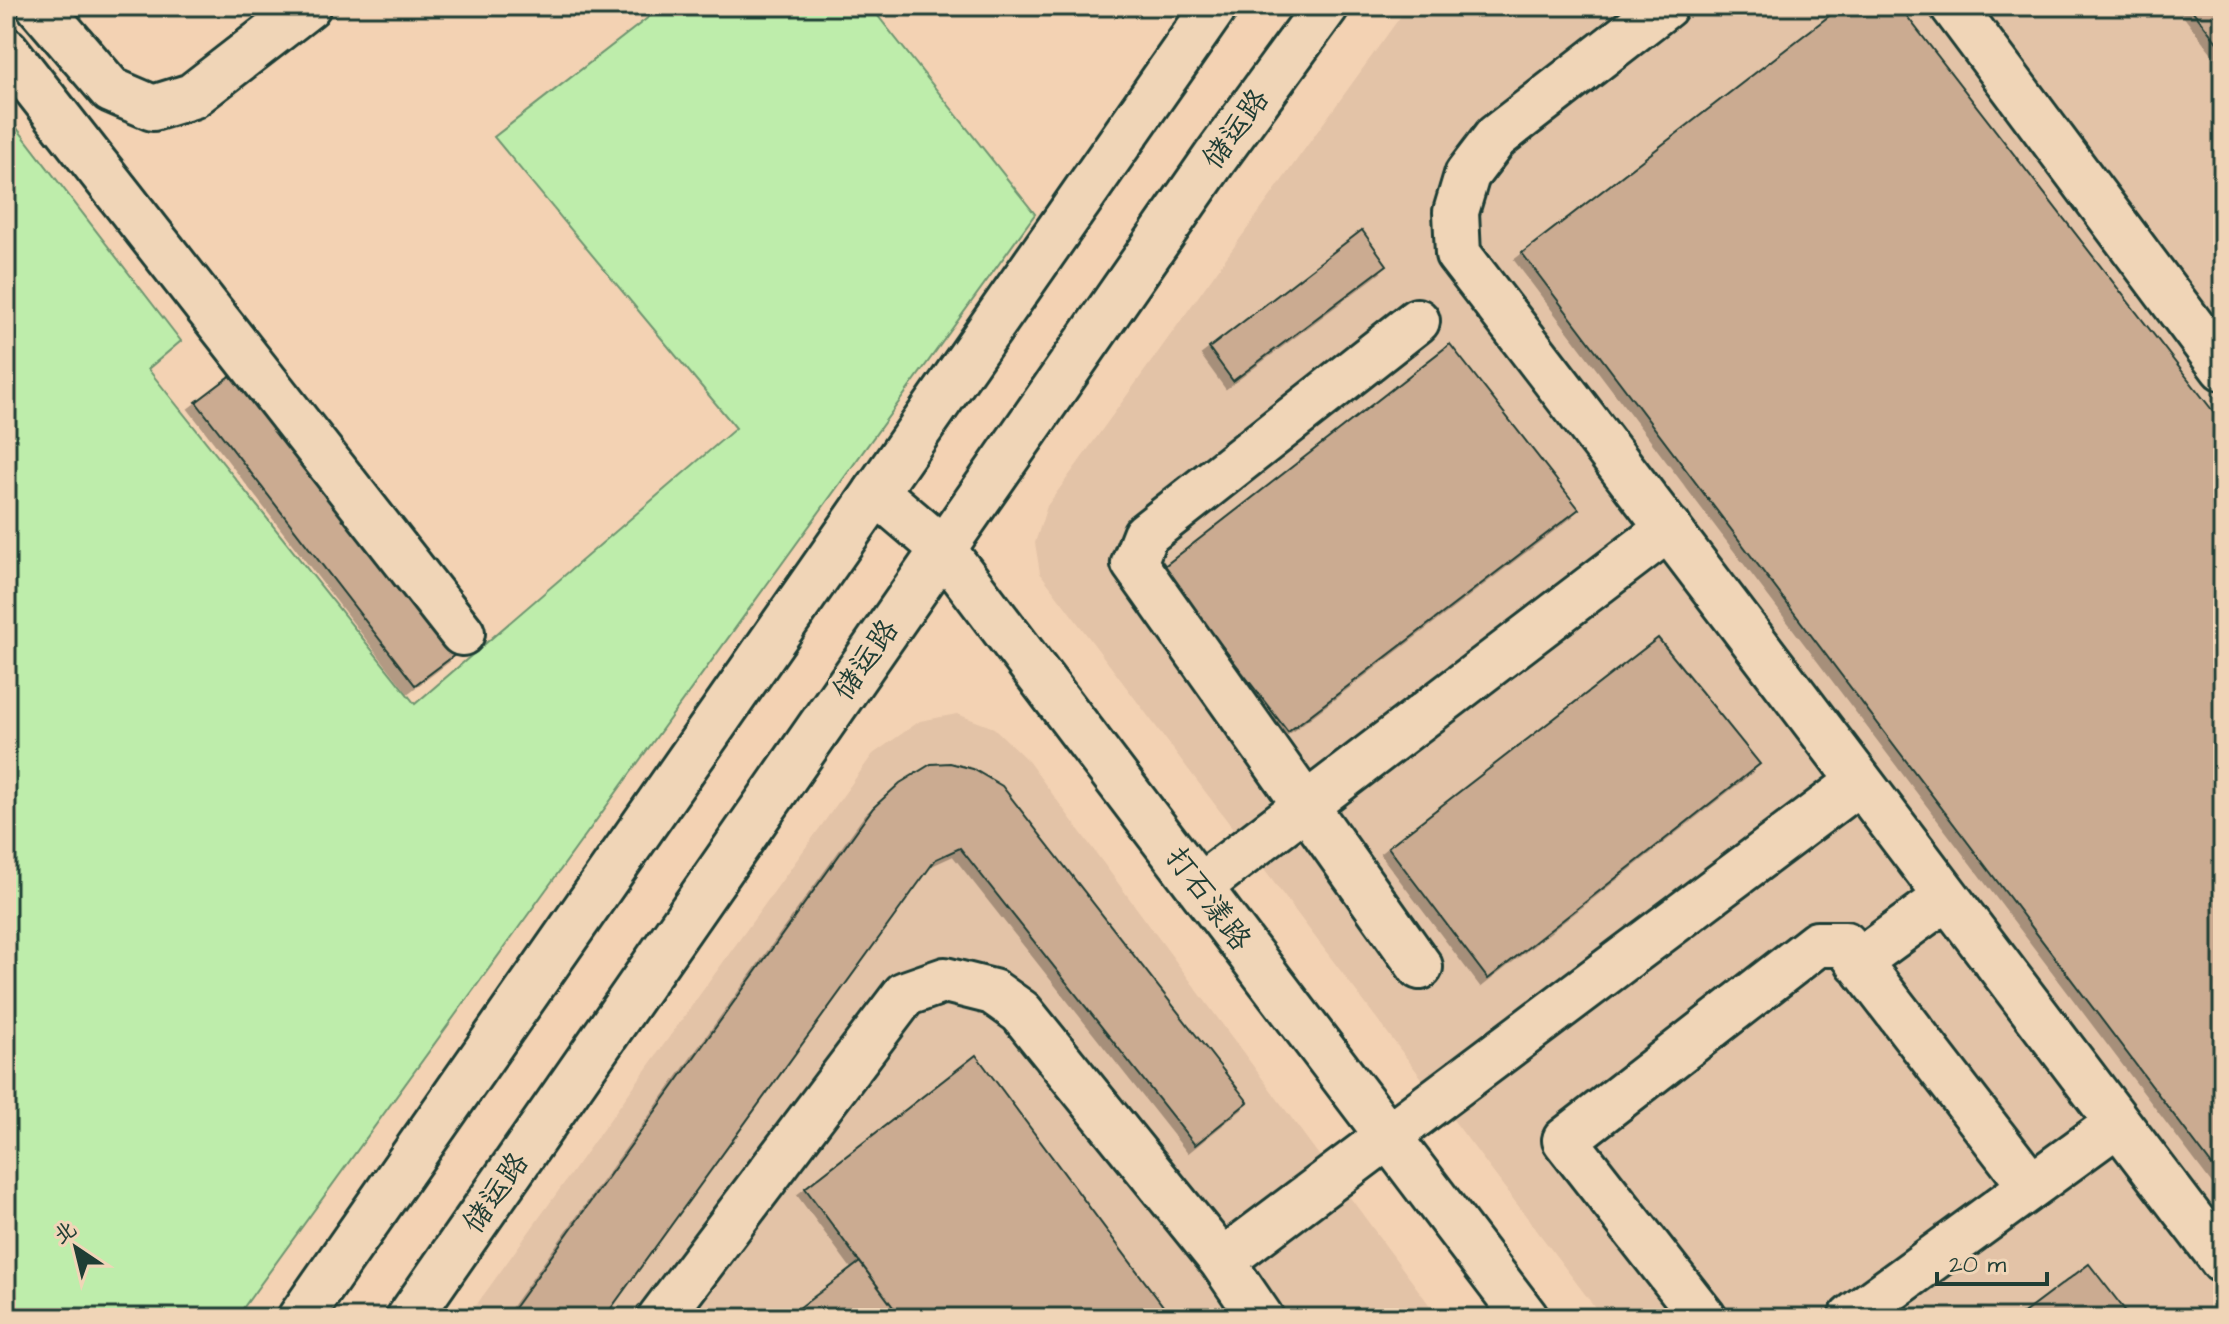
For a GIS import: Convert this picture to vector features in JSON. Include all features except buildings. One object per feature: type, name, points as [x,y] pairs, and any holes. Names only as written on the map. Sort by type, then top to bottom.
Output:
[{"type":"street","points":[[39,6],[111,90],[153,108],[192,96],[308,6]]},
{"type":"street","points":[[300,1318],[1215,6]]},
{"type":"street","name":"储运路","points":[[409,1318],[1215,158],[1326,6]]},
{"type":"street","points":[[1953,6],[2223,368]]},
{"type":"street","points":[[1640,13],[1496,137],[1467,175],[1456,212],[1458,254],[2223,1261]]},
{"type":"street","points":[[6,50],[462,633]]},
{"type":"street","points":[[1417,321],[1145,535],[1134,563],[1420,967]]},
{"type":"street","name":"打石漾路","points":[[876,492],[943,549],[1526,1318]]},
{"type":"street","points":[[1199,887],[1669,528]]},
{"type":"street","points":[[1222,1261],[1859,782]]},
{"type":"street","points":[[1858,962],[1947,897]]},
{"type":"street","points":[[1704,1318],[1565,1140],[1817,944],[1845,944],[2031,1186]]},
{"type":"street","points":[[660,1318],[905,994],[945,980],[993,992],[1021,1012],[1222,1261],[1261,1318]]},
{"type":"street","points":[[1851,1318],[2118,1123]]},
{"type":"shaded area","points":[[1408,6],[2223,6],[2223,1318],[1603,1318],[1040,573],[1035,543],[1047,506]]},
{"type":"shaded area","points":[[957,714],[994,728],[1028,761],[1439,1318],[467,1318],[873,754],[920,721]]},
{"type":"green space","points":[[663,6],[870,6],[1035,214],[236,1318],[6,1318],[6,114],[181,341],[148,369],[415,704],[736,428],[494,137]]}]
